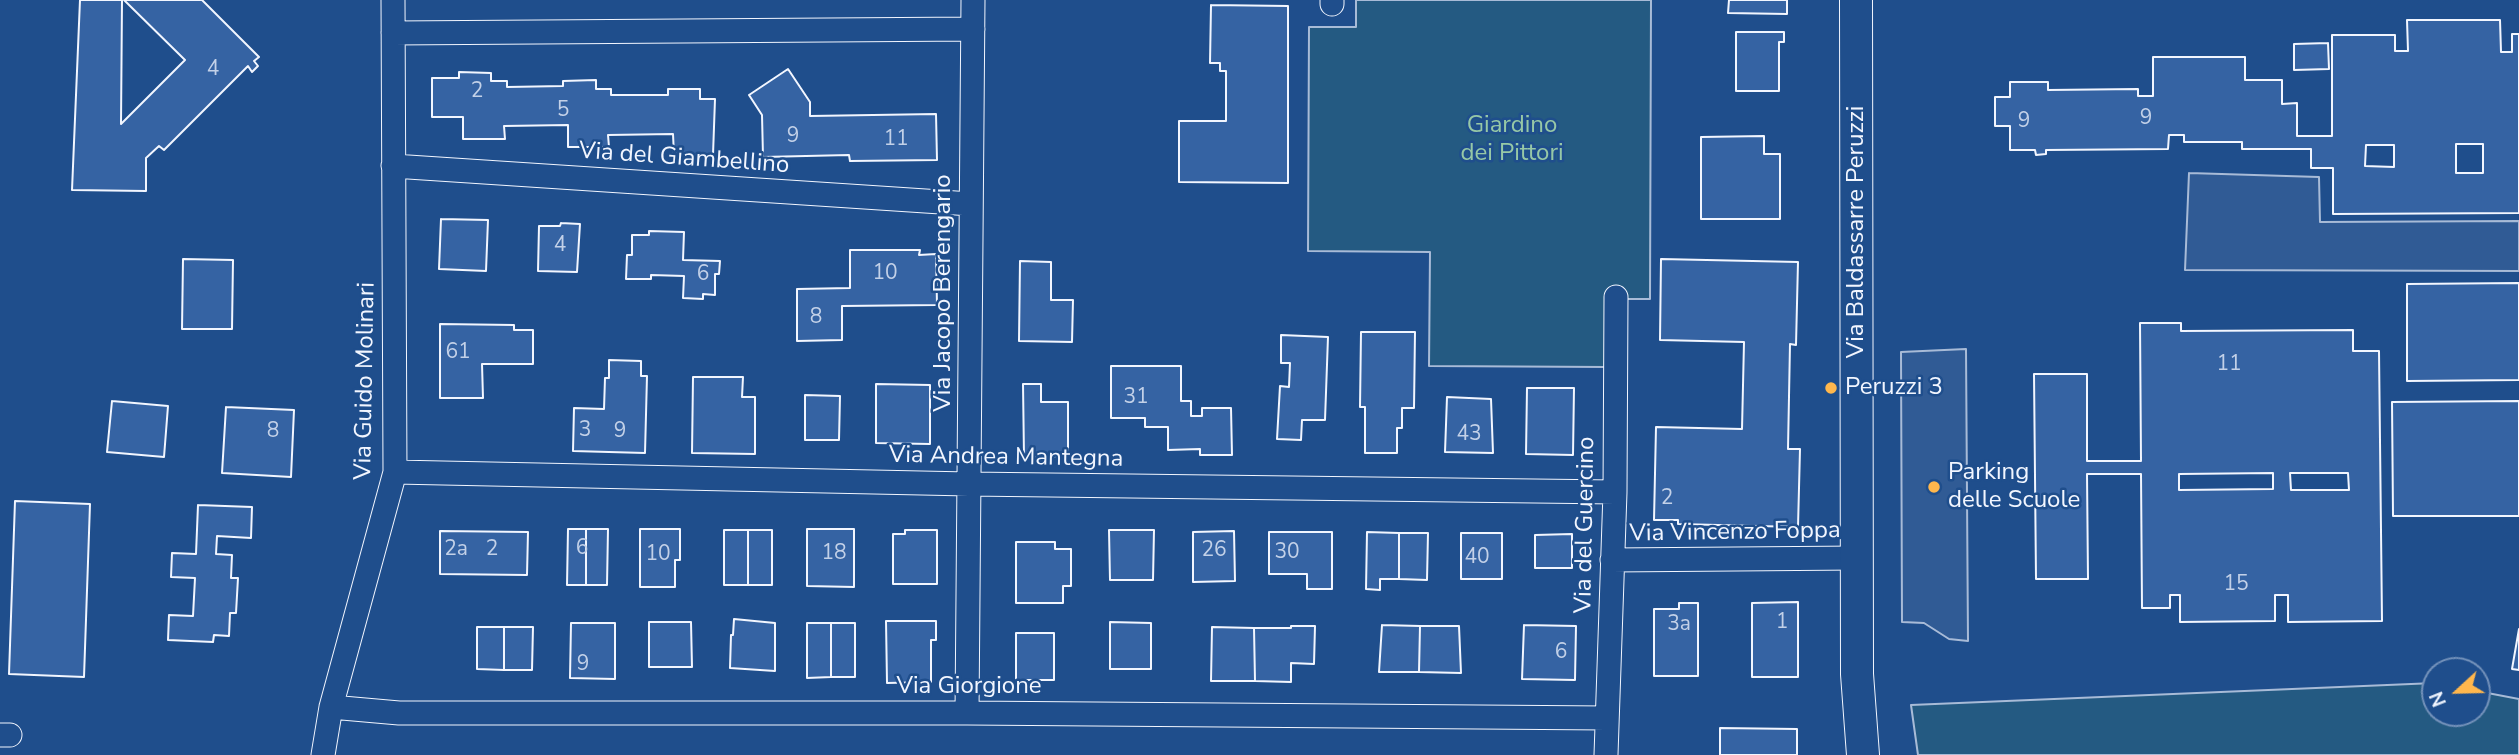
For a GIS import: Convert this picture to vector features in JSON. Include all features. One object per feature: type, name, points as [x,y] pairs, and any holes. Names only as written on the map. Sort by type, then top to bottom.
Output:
[{"type":"street","name":"Via Guido Molinari","points":[[323,755],[331,707],[395,472],[393,0]]},
{"type":"street","name":"Via Jacopo Berengario","points":[[967,713],[973,0]]},
{"type":"street","name":"Via Baldassarre Peruzzi","points":[[1856,0],[1857,674],[1863,755]]},
{"type":"street","points":[[393,33],[973,29]]},
{"type":"street","name":"Via del Giambellino","points":[[393,166],[971,204]]},
{"type":"street","name":"Via del Guercino","points":[[1606,755],[1615,492],[1616,297]]},
{"type":"street","name":"Via Andrea Mantegna","points":[[395,472],[969,484],[1615,492]]},
{"type":"street","name":"Via Vincenzo Foppa","points":[[1612,561],[1858,558]]},
{"type":"street","name":"Via Baldassarre Peruzzi","points":[[1849,755],[1857,674]]},
{"type":"street","name":"Via Giorgione","points":[[331,707],[399,713],[967,713],[1607,718]]},
{"type":"green space","name":"Giardino dei Pittori","points":[[1356,0],[1651,0],[1650,299],[1606,299],[1606,367],[1429,366],[1430,252],[1308,251],[1309,27],[1356,27]]},
{"type":"green space","points":[[2421,684],[2421,727],[2491,727],[2491,694],[2519,699],[2519,755],[1918,755],[1911,705]]},
{"type":"shaded area","points":[[2189,173],[2319,177],[2320,222],[2519,221],[2519,271],[2185,270]]},
{"type":"shaded area","name":"Parking delle Scuole","points":[[1966,349],[1968,641],[1949,639],[1924,623],[1902,622],[1901,352]]},
{"type":"building","points":[[80,0],[122,0],[121,124],[185,60],[124,0],[202,0],[259,57],[254,61],[258,66],[252,72],[248,66],[164,150],[159,146],[146,158],[146,191],[72,190]]},
{"type":"building","points":[[1729,0],[1787,0],[1787,14],[1728,13]]},
{"type":"building","points":[[1211,5],[1288,6],[1288,183],[1179,182],[1179,121],[1226,121],[1226,71],[1220,71],[1220,63],[1210,63]]},
{"type":"building","points":[[2407,20],[2500,20],[2501,52],[2512,52],[2512,34],[2519,34],[2519,213],[2333,214],[2333,168],[2311,168],[2311,149],[2242,149],[2242,142],[2184,142],[2184,135],[2169,135],[2168,149],[2046,150],[2046,154],[2036,155],[2035,150],[2010,150],[2010,126],[1995,126],[1995,97],[2010,97],[2010,82],[2048,82],[2048,90],[2138,89],[2138,96],[2153,96],[2153,57],[2245,57],[2245,80],[2282,80],[2282,104],[2297,103],[2297,136],[2332,136],[2332,35],[2395,35],[2395,51],[2408,51]],"holes":[[[2456,144],[2483,144],[2483,173],[2456,173]],[[2366,145],[2394,145],[2394,167],[2365,166]]]},
{"type":"building","points":[[1736,32],[1784,32],[1784,42],[1779,42],[1779,91],[1736,91]]},
{"type":"building","points":[[2328,43],[2329,69],[2294,70],[2294,44]]},
{"type":"building","points":[[788,69],[810,102],[810,116],[936,114],[937,160],[850,161],[849,155],[763,157],[762,115],[749,95]]},
{"type":"building","points":[[459,72],[491,73],[491,81],[507,81],[507,87],[563,86],[563,81],[596,80],[596,89],[611,89],[611,95],[668,95],[668,89],[700,89],[700,99],[715,99],[713,155],[674,155],[673,134],[608,135],[609,147],[568,147],[568,125],[504,126],[505,139],[463,139],[463,117],[432,117],[432,78],[459,78]]},
{"type":"building","points":[[1764,136],[1764,154],[1780,154],[1780,219],[1701,219],[1701,137]]},
{"type":"building","points":[[441,219],[488,220],[486,271],[439,269]]},
{"type":"building","points":[[561,223],[580,224],[577,272],[538,271],[539,226],[560,226]]},
{"type":"building","points":[[649,231],[684,232],[683,260],[720,261],[719,274],[715,274],[715,295],[703,294],[703,299],[683,298],[684,276],[651,275],[651,279],[626,279],[627,255],[632,255],[632,235],[649,235]]},
{"type":"building","points":[[850,250],[920,250],[919,255],[936,254],[937,305],[842,306],[842,340],[797,341],[797,289],[850,288]]},
{"type":"building","points":[[183,259],[233,260],[232,329],[182,329]]},
{"type":"building","points":[[1661,259],[1798,262],[1796,345],[1790,344],[1788,449],[1800,449],[1798,527],[1678,524],[1678,520],[1654,520],[1656,427],[1742,429],[1744,342],[1660,340]]},
{"type":"building","points":[[1020,261],[1051,262],[1051,300],[1073,300],[1072,342],[1019,341]]},
{"type":"building","points":[[2519,283],[2519,380],[2407,381],[2407,284]]},
{"type":"building","points":[[2140,323],[2181,323],[2181,331],[2353,330],[2353,351],[2379,351],[2382,621],[2288,622],[2288,595],[2275,595],[2275,621],[2180,622],[2180,595],[2170,595],[2170,608],[2142,608],[2141,474],[2087,474],[2088,579],[2036,579],[2034,374],[2087,374],[2087,461],[2141,461]],"holes":[[[2273,473],[2273,489],[2179,490],[2179,474]],[[2290,473],[2348,473],[2349,490],[2291,490]]]},
{"type":"building","points":[[440,324],[514,325],[514,330],[533,330],[533,364],[482,364],[483,398],[440,398]]},
{"type":"building","points":[[1361,332],[1415,332],[1414,408],[1402,408],[1402,428],[1397,428],[1397,453],[1365,453],[1365,407],[1360,407]]},
{"type":"building","points":[[1281,335],[1328,337],[1325,420],[1302,420],[1301,440],[1277,439],[1280,386],[1289,387],[1290,363],[1281,363]]},
{"type":"building","points":[[609,360],[641,361],[641,376],[647,376],[645,453],[573,451],[574,408],[604,409],[605,378],[609,378]]},
{"type":"building","points":[[1111,366],[1181,366],[1181,401],[1191,401],[1191,416],[1202,416],[1202,408],[1231,408],[1232,455],[1200,455],[1200,449],[1168,450],[1168,427],[1145,427],[1145,418],[1111,418]]},
{"type":"building","points":[[693,377],[743,377],[742,397],[755,397],[755,454],[692,453]]},
{"type":"building","points":[[876,384],[930,385],[930,444],[876,443]]},
{"type":"building","points":[[1023,384],[1041,384],[1041,402],[1068,402],[1068,456],[1024,457]]},
{"type":"building","points":[[1527,388],[1574,388],[1573,455],[1526,454]]},
{"type":"building","points":[[805,395],[840,396],[839,440],[805,440]]},
{"type":"building","points":[[1447,397],[1491,399],[1493,453],[1445,452]]},
{"type":"building","points":[[112,401],[168,406],[164,457],[107,452]]},
{"type":"building","points":[[2519,401],[2519,516],[2393,516],[2392,402]]},
{"type":"building","points":[[226,407],[294,410],[291,477],[222,473]]},
{"type":"building","points":[[15,501],[90,504],[84,677],[9,674]]},
{"type":"building","points":[[198,505],[252,507],[251,538],[217,536],[216,554],[232,555],[231,578],[238,578],[236,613],[230,613],[229,636],[214,635],[213,642],[168,640],[169,615],[193,616],[195,578],[171,577],[172,553],[196,554]]},
{"type":"building","points":[[568,529],[586,529],[586,585],[567,585]]},
{"type":"building","points":[[586,529],[608,529],[607,585],[586,585]]},
{"type":"building","points":[[640,529],[680,529],[680,560],[675,560],[675,587],[640,587]]},
{"type":"building","points":[[807,529],[854,529],[854,587],[807,586]]},
{"type":"building","points":[[724,530],[748,530],[748,585],[724,585]]},
{"type":"building","points":[[748,530],[772,530],[772,585],[748,585]]},
{"type":"building","points":[[905,530],[937,530],[937,584],[893,584],[893,534],[905,534]]},
{"type":"building","points":[[1109,530],[1154,530],[1153,580],[1110,580]]},
{"type":"building","points":[[440,531],[528,532],[527,575],[440,574]]},
{"type":"building","points":[[1234,531],[1235,581],[1193,582],[1193,532]]},
{"type":"building","points":[[1269,532],[1332,532],[1332,589],[1307,589],[1307,574],[1269,574]]},
{"type":"building","points":[[1367,532],[1399,533],[1399,579],[1380,579],[1380,590],[1366,589]]},
{"type":"building","points":[[1399,533],[1428,533],[1427,580],[1399,579]]},
{"type":"building","points":[[1461,533],[1502,533],[1502,579],[1461,579]]},
{"type":"building","points":[[1572,534],[1572,568],[1535,568],[1535,535]]},
{"type":"building","points":[[1016,542],[1055,542],[1055,549],[1071,549],[1071,586],[1063,586],[1063,603],[1016,603]]},
{"type":"building","points":[[1798,602],[1798,677],[1752,677],[1752,603]]},
{"type":"building","points":[[1679,603],[1698,603],[1698,676],[1654,676],[1654,609],[1679,609]]},
{"type":"building","points":[[734,619],[775,623],[775,671],[730,668]]},
{"type":"building","points":[[886,621],[936,621],[936,640],[931,640],[931,682],[887,683]]},
{"type":"building","points":[[649,622],[691,622],[692,667],[649,667]]},
{"type":"building","points":[[1110,622],[1151,623],[1151,669],[1110,669]]},
{"type":"building","points":[[571,623],[615,623],[615,679],[570,678]]},
{"type":"building","points":[[807,623],[831,623],[831,677],[807,678]]},
{"type":"building","points":[[831,623],[855,623],[855,677],[831,677]]},
{"type":"building","points":[[1382,625],[1420,626],[1419,672],[1379,672]]},
{"type":"building","points":[[1524,625],[1576,626],[1575,680],[1522,679]]},
{"type":"building","points":[[1315,626],[1314,664],[1291,663],[1291,682],[1255,681],[1254,628]]},
{"type":"building","points":[[1420,626],[1459,626],[1461,673],[1419,672]]},
{"type":"building","points":[[477,627],[504,627],[504,670],[477,669]]},
{"type":"building","points":[[504,627],[533,627],[532,670],[504,670]]},
{"type":"building","points":[[1212,627],[1254,628],[1255,681],[1211,681]]},
{"type":"building","points":[[2519,629],[2519,670],[2512,669]]},
{"type":"building","points":[[1016,633],[1054,633],[1054,680],[1016,680]]},
{"type":"building","points":[[1720,728],[1797,729],[1797,755],[1720,755]]},
{"type":"place","name":"Peruzzi 3","points":[[1831,388]]},
{"type":"place","name":"Parking delle Scuole","points":[[1934,487]]}]
